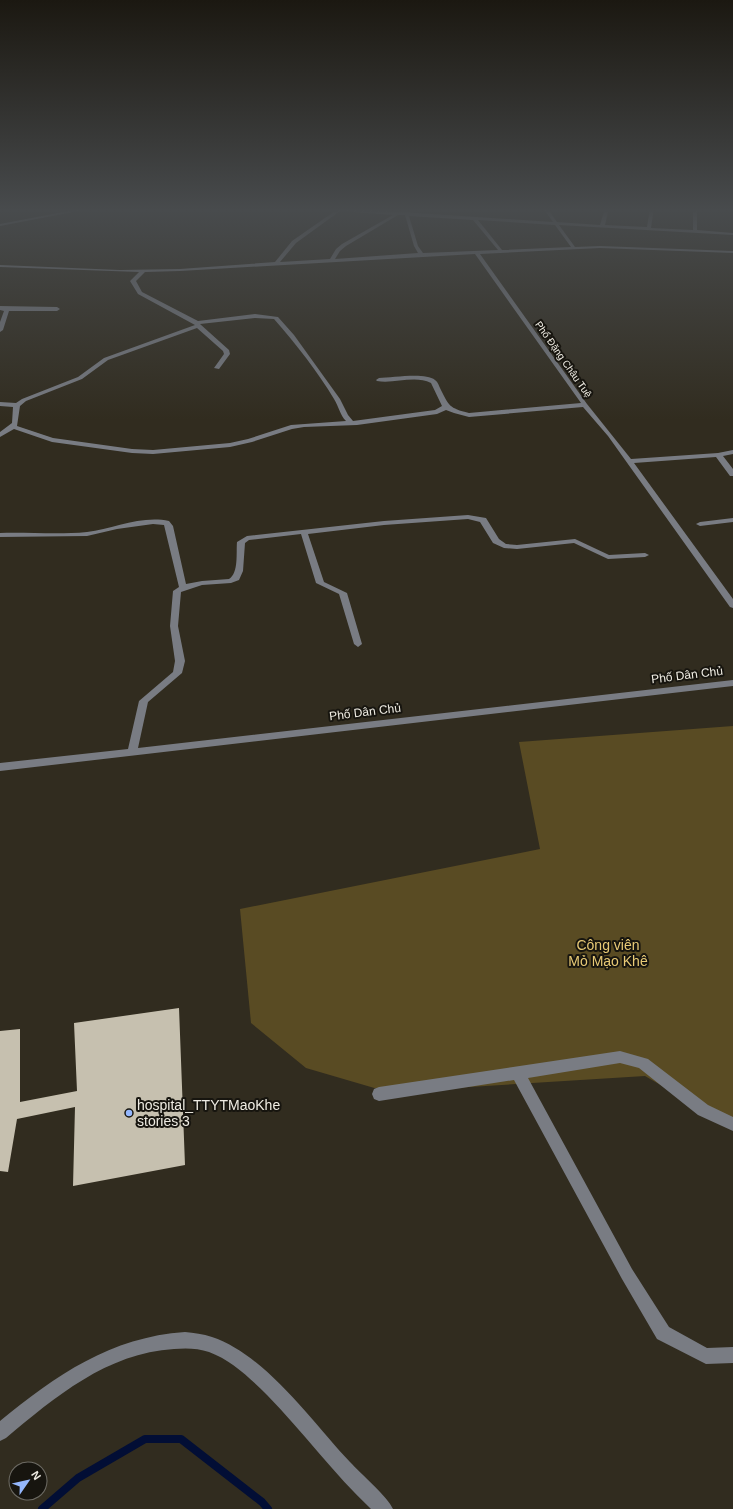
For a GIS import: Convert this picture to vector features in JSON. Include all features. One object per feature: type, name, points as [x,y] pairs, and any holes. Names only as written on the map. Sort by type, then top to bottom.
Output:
[{"type":"street","points":[[136,278],[134,281],[140,293],[197,325],[226,350],[227,354],[217,368]]},
{"type":"street","name":"Phố Đặng Châu Tuệ","points":[[495,278],[585,405],[610,435],[627,459]]},
{"type":"street","points":[[1,309],[57,309]]},
{"type":"street","points":[[0,330],[6,310],[1,309]]},
{"type":"street","points":[[0,404],[17,405],[24,400],[80,378],[106,359],[192,329],[197,325],[255,316],[276,318],[292,336],[338,400],[350,423]]},
{"type":"street","points":[[380,380],[423,377],[431,379],[446,407],[456,412],[469,415],[585,405]]},
{"type":"street","points":[[0,435],[14,427],[16,423],[17,405]]},
{"type":"street","points":[[14,427],[52,440],[132,451],[153,452],[230,445],[250,441],[291,427],[304,425],[357,423],[437,412],[446,407]]},
{"type":"street","points":[[627,459],[718,455],[733,452]]},
{"type":"street","points":[[718,455],[733,474]]},
{"type":"street","points":[[627,459],[733,605]]},
{"type":"street","points":[[132,752],[144,700],[177,673],[180,661],[174,626],[177,591],[184,587],[202,583],[231,581],[236,578],[240,571],[241,542],[247,538],[384,523],[468,517],[483,520],[496,541],[504,546],[517,547],[575,541],[608,557],[645,555]]},
{"type":"street","points":[[700,524],[733,520]]},
{"type":"street","points":[[0,535],[87,534],[138,524],[153,522],[166,523],[169,526],[182,585],[184,587]]},
{"type":"street","points":[[304,532],[320,583],[343,592],[358,644]]},
{"type":"street","name":"Phố Dân Chủ","points":[[0,767],[733,683]]},
{"type":"street","points":[[379,1094],[620,1057],[643,1063],[703,1110],[733,1124]]},
{"type":"street","points":[[518,1073],[620,1261],[663,1333],[706,1356],[733,1355]]},
{"type":"street","points":[[0,1432],[52,1390],[93,1365],[129,1350],[153,1343],[180,1339],[205,1342],[226,1352],[252,1370],[264,1381],[281,1397],[362,1490],[384,1509]]},
{"type":"green space","name":"Công viên Mỏ Mạo Khê","points":[[733,726],[733,1127],[645,1076],[388,1092],[306,1068],[251,1023],[240,909],[540,849],[519,742]]},
{"type":"building","name":"hospital_TTYTMaoKhe stories 3","points":[[179,1008],[185,1165],[73,1186],[75,1107],[17,1119],[8,1172],[0,1171],[0,1031],[20,1029],[20,1102],[77,1091],[74,1023]]},
{"type":"waterway","points":[[42,1509],[78,1478],[145,1439],[181,1439],[262,1502],[268,1509]]},
{"type":"place","name":"hospital_TTYTMaoKhe stories 3","points":[[129,1113]]}]
